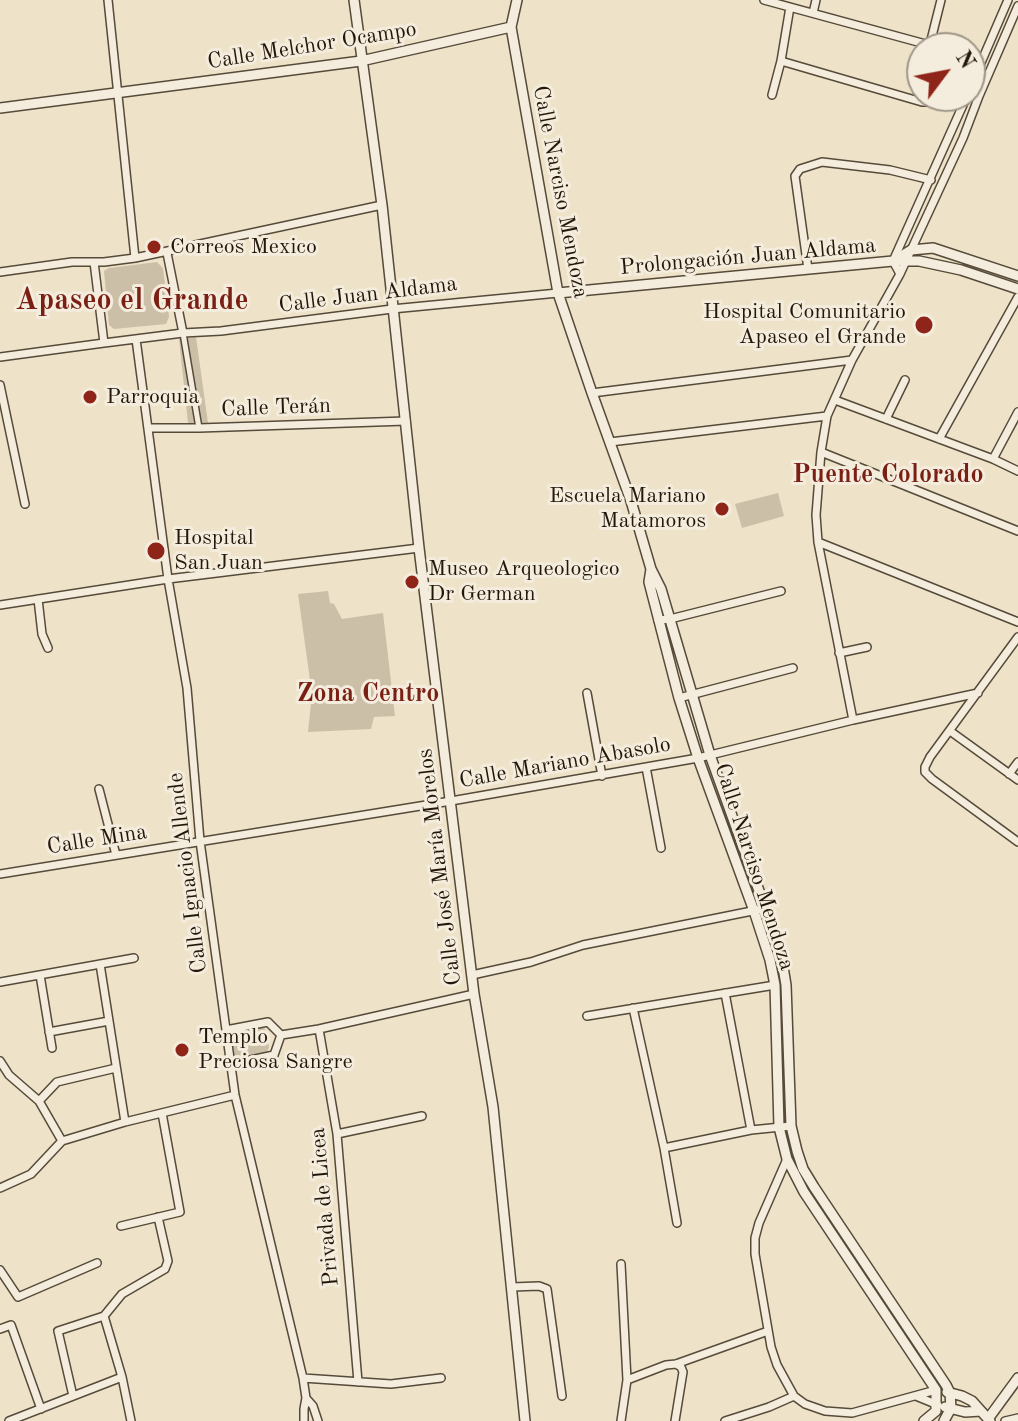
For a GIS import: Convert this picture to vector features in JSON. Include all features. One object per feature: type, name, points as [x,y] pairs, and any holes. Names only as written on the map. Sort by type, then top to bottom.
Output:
[{"type":"street","points":[[108,0],[135,258]]},
{"type":"street","name":"Calle José María Morelos","points":[[354,0],[382,205],[419,548],[474,994],[493,1107],[525,1421]]},
{"type":"street","name":"Calle Narciso Mendoza","points":[[517,0],[511,27],[558,293],[631,501],[651,569],[661,589],[710,755],[780,949],[786,985],[791,1126],[799,1159],[808,1178],[938,1372],[950,1393],[951,1408]]},
{"type":"street","points":[[764,0],[906,38]]},
{"type":"street","points":[[813,13],[816,0]]},
{"type":"street","points":[[933,32],[941,0]]},
{"type":"street","points":[[986,53],[1008,0]]},
{"type":"street","points":[[986,80],[1018,6]]},
{"type":"street","points":[[772,95],[790,7]]},
{"type":"street","name":"Calle Melchor Ocampo","points":[[0,108],[361,61],[511,27]]},
{"type":"street","points":[[781,61],[906,97]]},
{"type":"street","points":[[900,274],[893,261],[961,112]]},
{"type":"street","points":[[853,720],[818,542],[816,515],[827,416],[852,360],[900,274],[963,138],[967,112]]},
{"type":"street","points":[[808,269],[795,176],[800,169],[822,162],[835,163],[890,170],[931,180]]},
{"type":"street","points":[[0,272],[167,253],[382,205]]},
{"type":"street","points":[[911,250],[943,250],[1018,276]]},
{"type":"street","name":"Prolongación Juan Aldama","points":[[893,261],[911,250]]},
{"type":"street","points":[[167,253],[199,428]]},
{"type":"street","name":"Prolongación Juan Aldama","points":[[558,293],[893,261],[919,261],[961,270],[1018,289]]},
{"type":"street","points":[[94,262],[104,343]]},
{"type":"street","name":"Calle Juan Aldama","points":[[0,357],[392,309],[558,293]]},
{"type":"street","points":[[939,439],[1018,297]]},
{"type":"street","name":"Calle Ignacio Allende","points":[[136,339],[168,579],[187,688],[200,841],[235,1095],[303,1378],[306,1398],[304,1421]]},
{"type":"street","points":[[592,393],[852,360]]},
{"type":"street","points":[[886,419],[905,380]]},
{"type":"street","points":[[0,385],[25,504]]},
{"type":"street","points":[[835,400],[1018,471]]},
{"type":"street","points":[[993,459],[1018,412]]},
{"type":"street","points":[[610,442],[827,416]]},
{"type":"street","name":"Calle Terán","points":[[148,428],[406,421]]},
{"type":"street","points":[[821,452],[1018,531]]},
{"type":"street","points":[[818,542],[1018,622]]},
{"type":"street","points":[[0,605],[168,579],[419,548]]},
{"type":"street","name":"Calle Narciso Mendoza","points":[[651,569],[649,582],[679,698],[770,960],[775,985],[779,1127],[787,1159],[804,1192],[936,1390],[938,1405]]},
{"type":"street","points":[[658,620],[781,591]]},
{"type":"street","points":[[38,599],[42,634],[48,648]]},
{"type":"street","points":[[1018,637],[925,767],[925,772],[932,779],[1018,842]]},
{"type":"street","points":[[839,653],[867,647]]},
{"type":"street","points":[[679,698],[793,668]]},
{"type":"street","points":[[587,693],[602,776]]},
{"type":"street","name":"Calle Mariano Abasolo","points":[[200,841],[698,758],[978,693]]},
{"type":"street","points":[[950,731],[1018,780]]},
{"type":"street","points":[[1009,774],[1018,762]]},
{"type":"street","points":[[646,767],[661,848]]},
{"type":"street","points":[[99,789],[116,855]]},
{"type":"street","name":"Calle Mina","points":[[0,874],[200,841]]},
{"type":"street","points":[[472,975],[531,962],[583,945],[767,908]]},
{"type":"street","points":[[0,982],[134,958]]},
{"type":"street","points":[[100,964],[125,1122]]},
{"type":"street","points":[[40,975],[52,1048]]},
{"type":"street","points":[[587,1016],[775,985]]},
{"type":"street","points":[[725,993],[751,1130]]},
{"type":"street","points":[[281,1035],[474,994]]},
{"type":"street","points":[[633,1008],[677,1223]]},
{"type":"street","points":[[49,1032],[109,1021]]},
{"type":"street","points":[[226,1030],[268,1022],[281,1035]]},
{"type":"street","name":"Privada de Licea","points":[[319,1029],[337,1134],[358,1382]]},
{"type":"street","points":[[232,1064],[274,1055],[281,1035]]},
{"type":"street","points":[[0,1061],[9,1075],[39,1101],[62,1141]]},
{"type":"street","points":[[39,1101],[57,1082],[116,1068]]},
{"type":"street","points":[[0,1188],[31,1174],[62,1141],[235,1095]]},
{"type":"street","points":[[121,1226],[180,1212],[162,1113]]},
{"type":"street","points":[[337,1134],[422,1116]]},
{"type":"street","points":[[664,1148],[751,1130],[791,1126]]},
{"type":"street","points":[[787,1159],[759,1223],[755,1254],[777,1365],[794,1396],[805,1404],[841,1414],[863,1411],[936,1390],[968,1399],[986,1417]]},
{"type":"street","points":[[73,1396],[58,1331],[104,1316],[122,1294],[165,1269],[168,1261],[158,1217]]},
{"type":"street","points":[[0,1270],[18,1297],[97,1263]]},
{"type":"street","points":[[621,1264],[627,1380],[621,1421]]},
{"type":"street","points":[[512,1287],[539,1286],[547,1289],[562,1396]]},
{"type":"street","points":[[104,1316],[131,1421]]},
{"type":"street","points":[[0,1329],[11,1325],[41,1409]]},
{"type":"street","points":[[627,1380],[768,1331]]},
{"type":"street","points":[[675,1421],[683,1372],[676,1364]]},
{"type":"street","points":[[9,1421],[122,1377]]},
{"type":"street","points":[[303,1378],[391,1384],[441,1378]]},
{"type":"street","points":[[986,1417],[1018,1378]]},
{"type":"street","points":[[725,1421],[794,1396]]},
{"type":"street","points":[[916,1396],[986,1417]]},
{"type":"street","name":"Calle Ignacio Allende","points":[[306,1398],[313,1406],[318,1421]]},
{"type":"street","points":[[924,1421],[936,1411],[938,1405]]},
{"type":"street","points":[[944,1421],[951,1408]]},
{"type":"street","points":[[1005,1421],[1018,1418]]},
{"type":"shaded area","points":[[157,262],[163,268],[169,317],[166,324],[114,329],[109,325],[104,271]]},
{"type":"shaded area","points":[[196,337],[208,423],[188,423],[179,339]]},
{"type":"shaded area","points":[[778,493],[784,516],[742,528],[735,504]]},
{"type":"shaded area","points":[[328,591],[330,603],[334,604],[342,619],[383,613],[395,716],[374,717],[371,729],[308,732],[312,694],[298,594]]},
{"type":"shaded area","points":[[260,1026],[265,1029],[269,1047],[267,1052],[237,1058],[233,1054],[231,1035]]},
{"type":"place","name":"Correos Mexico","points":[[154,247]]},
{"type":"place","name":"Hospital Comunitario Apaseo el Grande","points":[[924,325]]},
{"type":"place","name":"Parroquia","points":[[90,397]]},
{"type":"place","name":"Escuela Mariano Matamoros","points":[[722,509]]},
{"type":"place","name":"Hospital San Juan","points":[[156,551]]},
{"type":"place","name":"Museo Arqueologico Dr German","points":[[412,582]]},
{"type":"place","name":"Templo Preciosa Sangre","points":[[182,1050]]},
{"type":"district","name":"Apaseo el Grande","points":[[132,301]]},
{"type":"district","name":"Puente Colorado","points":[[888,475]]},
{"type":"district","name":"Zona Centro","points":[[368,694]]}]
